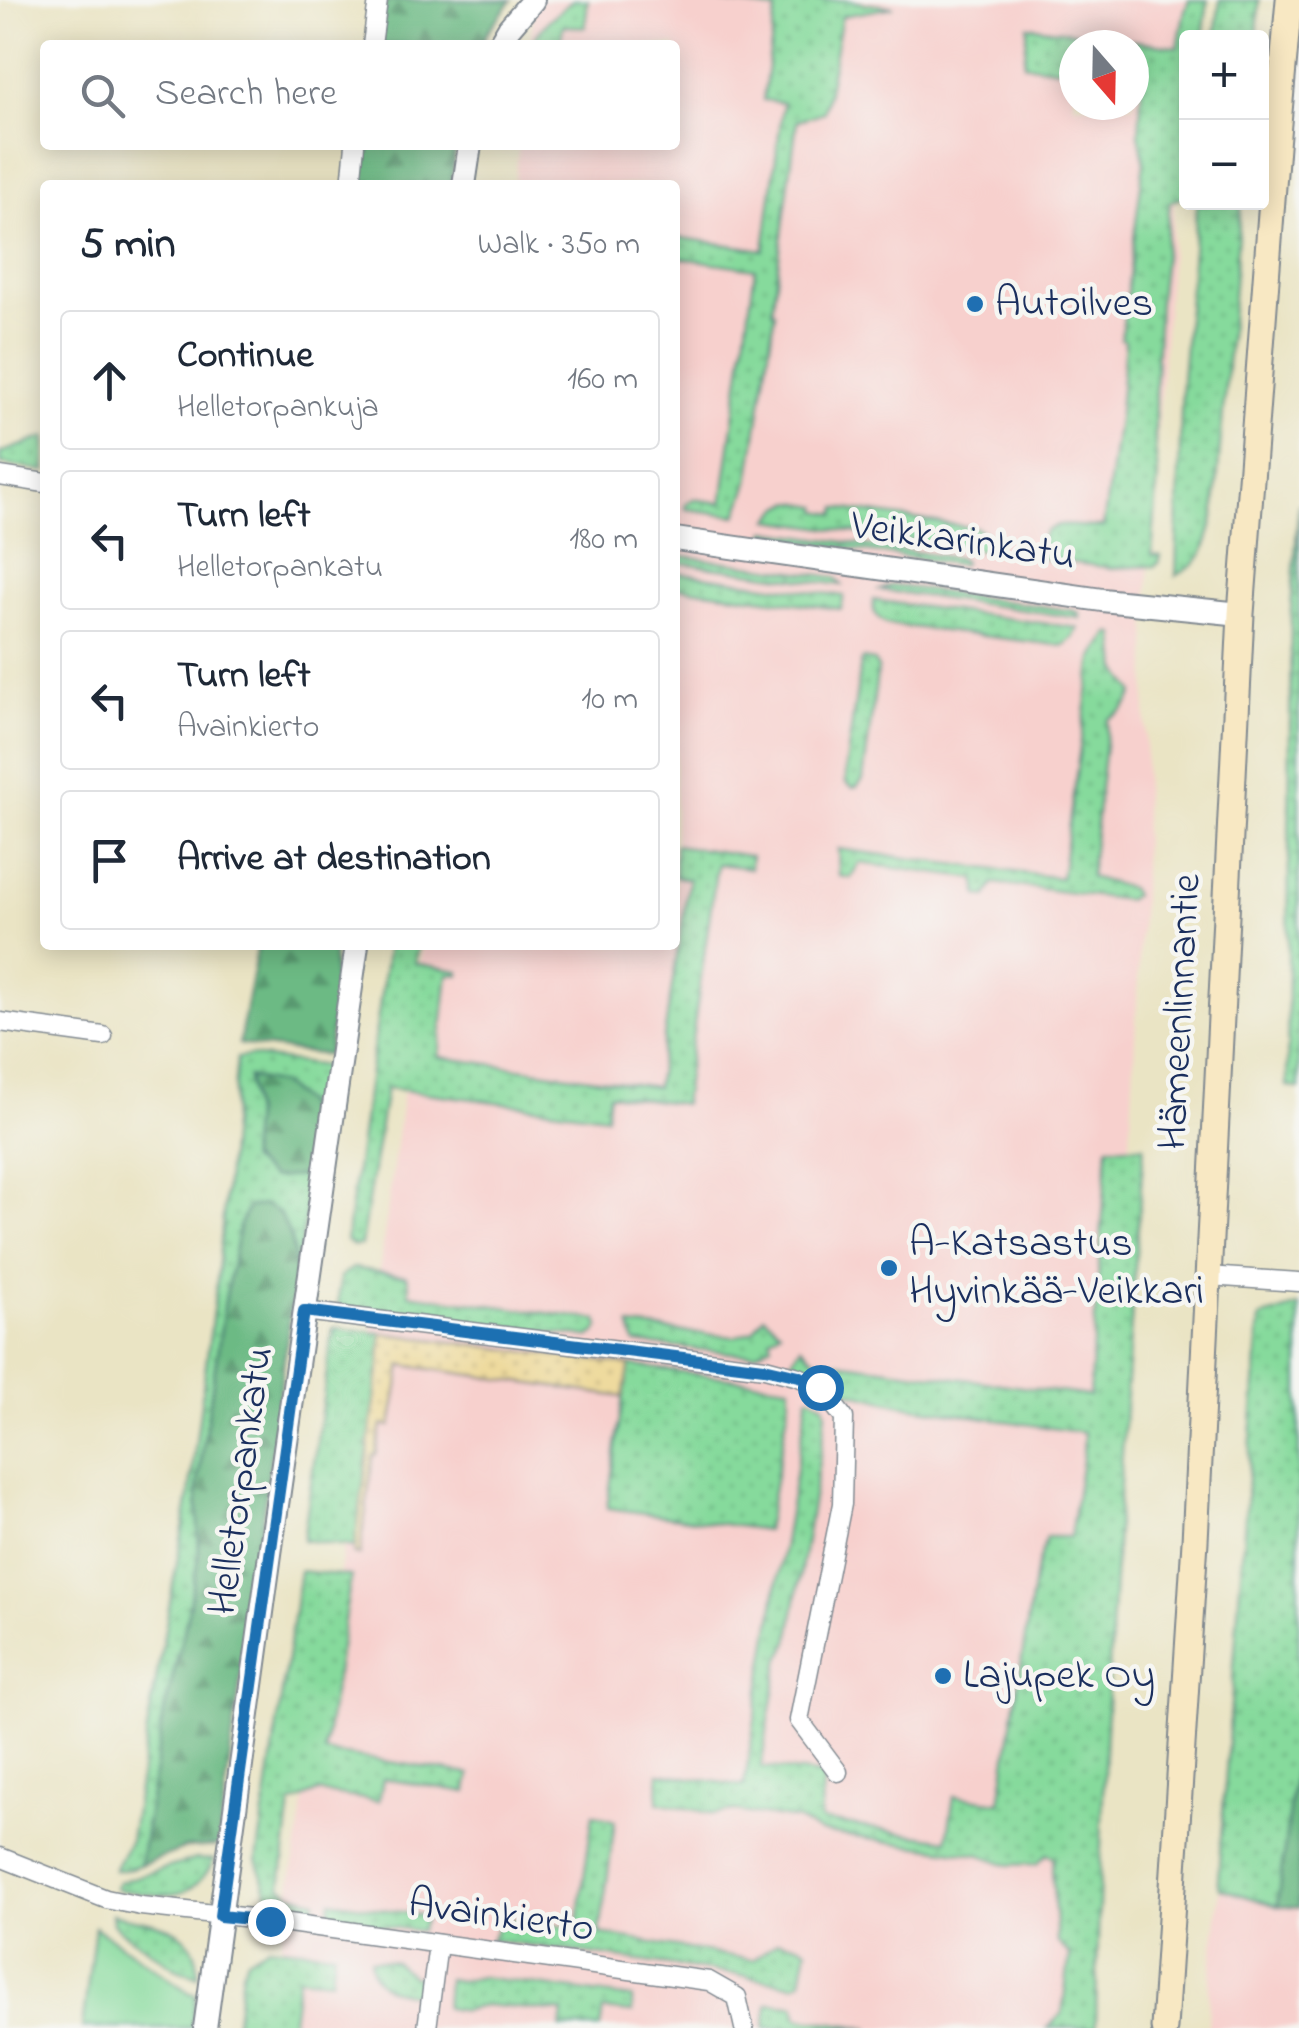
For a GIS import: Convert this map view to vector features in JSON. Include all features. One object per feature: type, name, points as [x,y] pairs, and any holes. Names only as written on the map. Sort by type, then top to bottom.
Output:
[{"type":"main road","name":"Hämeenlinnantie","points":[[1164,2028],[1195,1541],[1241,614],[1290,0]]},
{"type":"street","points":[[373,40],[378,0]]},
{"type":"street","points":[[502,40],[534,0]]},
{"type":"street","points":[[352,180],[354,150]]},
{"type":"street","points":[[465,180],[469,150]]},
{"type":"street","points":[[0,476],[40,481]]},
{"type":"street","name":"Veikkarinkatu","points":[[680,540],[1102,600],[1241,614]]},
{"type":"street","name":"Helletorpankatu","points":[[205,2028],[356,950]]},
{"type":"street","points":[[0,1022],[103,1036]]},
{"type":"street","points":[[1208,1276],[1299,1282]]},
{"type":"street","points":[[304,1311],[764,1368],[799,1376],[820,1387],[844,1418],[842,1504],[798,1720],[838,1772]]},
{"type":"street","name":"Avainkierto","points":[[0,1858],[106,1899],[141,1906],[710,1981],[737,1997],[744,2028]]},
{"type":"street","points":[[427,2028],[438,1944]]},
{"type":"shaded area","points":[[535,0],[1189,0],[1187,30],[1179,30],[1179,138],[1149,551],[1143,875],[1087,2028],[267,2028],[334,1619],[421,950],[680,950],[680,180],[515,180],[518,150],[680,150],[680,40],[531,40]]},
{"type":"shaded area","points":[[1220,1888],[1277,1906],[1299,1908],[1299,2028],[1208,2028]]},
{"type":"green space","points":[[386,0],[512,0],[484,40],[380,40]]},
{"type":"green space","points":[[573,0],[588,0],[585,27],[563,26],[561,40],[533,40]]},
{"type":"green space","points":[[700,0],[843,0],[894,7],[842,16],[824,112],[797,121],[772,311],[775,312],[749,483],[737,516],[686,509],[686,504],[693,499],[722,503],[755,269],[680,258],[680,238],[764,250],[783,103],[763,100],[776,10]]},
{"type":"green space","points":[[1189,0],[1208,0],[1204,30],[1181,30]]},
{"type":"green space","points":[[1220,0],[1259,0],[1257,30],[1216,30]]},
{"type":"green space","points":[[1028,26],[1059,30],[1059,69],[1024,64]]},
{"type":"green space","points":[[1179,42],[1179,199],[1170,202],[1159,301],[1155,395],[1158,474],[1152,555],[1161,556],[1154,566],[1112,568],[1039,558],[1040,544],[1050,529],[1069,525],[1103,527],[1119,412],[1125,341],[1121,339],[1144,161],[1140,120],[1149,120],[1149,43],[1178,47]]},
{"type":"green space","points":[[362,150],[456,150],[452,180],[358,180]]},
{"type":"green space","points":[[1196,210],[1240,210],[1214,518],[1203,553],[1176,576],[1182,380]]},
{"type":"green space","points":[[40,439],[40,470],[0,464],[0,453]]},
{"type":"green space","points":[[795,502],[836,514],[838,508],[977,528],[985,533],[988,542],[984,551],[770,520],[783,506]]},
{"type":"green space","points":[[1299,503],[1299,1089],[1287,1086],[1291,610]]},
{"type":"green space","points":[[767,531],[958,558],[964,562],[962,565],[768,537]]},
{"type":"green space","points":[[680,556],[835,577],[842,585],[680,563]]},
{"type":"green space","points":[[680,573],[844,596],[841,609],[680,588]]},
{"type":"green space","points":[[892,585],[1075,611],[1080,618],[880,590]]},
{"type":"green space","points":[[873,600],[1078,628],[1063,646],[887,624],[876,615]]},
{"type":"green space","points":[[1110,633],[1115,634],[1118,669],[1134,692],[1124,709],[1108,719],[1090,877],[1130,888],[1134,895],[1127,900],[994,883],[987,897],[979,896],[975,879],[859,863],[851,878],[839,876],[838,849],[1061,878],[1093,658]]},
{"type":"green space","points":[[863,659],[874,661],[878,668],[863,780],[853,788],[846,783],[846,764]]},
{"type":"green space","points":[[680,846],[751,856],[750,868],[717,864],[683,1104],[609,1094],[606,1116],[386,1088],[361,1245],[346,1241],[387,950],[417,950],[415,963],[459,971],[459,975],[448,974],[439,1057],[656,1087],[689,879],[680,878]]},
{"type":"green space","points":[[257,950],[333,950],[335,997],[328,1055],[239,1044]]},
{"type":"green space","points":[[251,1056],[326,1066],[316,1136],[304,1103],[248,1078],[253,1115],[249,1160],[271,1178],[312,1175],[296,1272],[291,1238],[239,1227],[197,1488],[199,1555],[164,1713],[140,1865],[114,1870],[130,1840],[189,1496],[218,1272],[237,1058]]},
{"type":"green space","points":[[248,1077],[281,1084],[304,1103],[316,1136],[312,1175],[271,1178],[249,1159],[253,1115]]},
{"type":"green space","points":[[1108,1146],[1144,1146],[1120,1476],[1096,2028],[1047,2028],[1062,2014],[1070,1954],[1057,1942],[1054,1858],[1047,1854],[1037,1864],[1008,1865],[981,1855],[819,1832],[798,1820],[735,1811],[714,1814],[658,1802],[659,1773],[744,1786],[810,1396],[824,1404],[824,1432],[789,1643],[780,1658],[761,1767],[824,1775],[820,1820],[947,1840],[954,1796],[1000,1802],[1035,1572],[1046,1537],[1070,1537],[1084,1433],[901,1405],[838,1389],[792,1360],[801,1346],[823,1360],[1089,1396]]},
{"type":"green space","points":[[265,1205],[279,1213],[291,1238],[296,1272],[218,1846],[186,1848],[140,1865],[164,1713],[199,1555],[197,1488],[226,1295],[239,1227],[248,1207]]},
{"type":"green space","points":[[353,1268],[407,1276],[409,1294],[598,1320],[600,1326],[589,1337],[353,1310],[338,1305],[340,1277]]},
{"type":"green space","points":[[1299,1306],[1299,1734],[1277,1906],[1220,1888],[1218,1878],[1260,1318]]},
{"type":"green space","points":[[764,1316],[780,1330],[770,1338],[772,1344],[756,1353],[744,1354],[635,1343],[630,1326],[734,1337],[753,1331]]},
{"type":"green space","points":[[333,1328],[382,1333],[355,1547],[303,1540]]},
{"type":"green space","points":[[630,1365],[790,1386],[766,1530],[607,1508]]},
{"type":"green space","points":[[300,1571],[351,1576],[324,1752],[470,1774],[467,1792],[383,1779],[379,1801],[318,1792],[291,1804],[281,1886],[291,1894],[316,1900],[313,1918],[268,1909],[268,1893],[257,1860]]},
{"type":"green space","points":[[1299,1734],[1299,1908],[1277,1906]]},
{"type":"green space","points":[[593,1814],[615,1821],[600,1934],[753,1960],[778,1941],[799,1944],[807,1949],[801,1981],[794,1985],[491,1940],[499,1924],[514,1919],[577,1928]]},
{"type":"green space","points":[[197,1859],[214,1860],[196,1885],[186,1891],[162,1895],[115,1887],[118,1882]]},
{"type":"green space","points":[[331,1901],[426,1916],[420,1931],[328,1919]]},
{"type":"green space","points":[[112,1914],[157,1924],[182,1935],[197,1959],[198,1977],[175,1968],[118,1929]]},
{"type":"green space","points":[[95,1927],[196,1994],[191,2028],[82,2028]]},
{"type":"green space","points":[[268,1946],[334,1952],[331,1980],[298,1977],[291,2028],[235,2028],[242,1971],[247,1959]]},
{"type":"green space","points":[[370,1959],[395,1962],[413,1977],[421,1976],[422,1994],[381,1984]]},
{"type":"green space","points":[[481,1977],[632,1998],[632,2013],[603,2010],[600,2028],[561,2028],[563,2012],[484,2005],[463,2011],[445,2008],[447,1979]]},
{"type":"green space","points":[[768,2003],[795,2005],[798,2018],[870,2028],[765,2028]]},
{"type":"sand","points":[[382,1333],[630,1365],[623,1397],[402,1365],[391,1426],[382,1425],[373,1456],[360,1555],[354,1554]]},
{"type":"place","name":"Autoilves","points":[[975,304]]},
{"type":"place","name":"A-Katsastus Hyvinkää-Veikkari","points":[[889,1268]]},
{"type":"place","name":"Lajupek Oy","points":[[943,1676]]},
{"type":"route","points":[[270,1921],[220,1916],[304,1311],[764,1368],[799,1376],[820,1387]]}]
